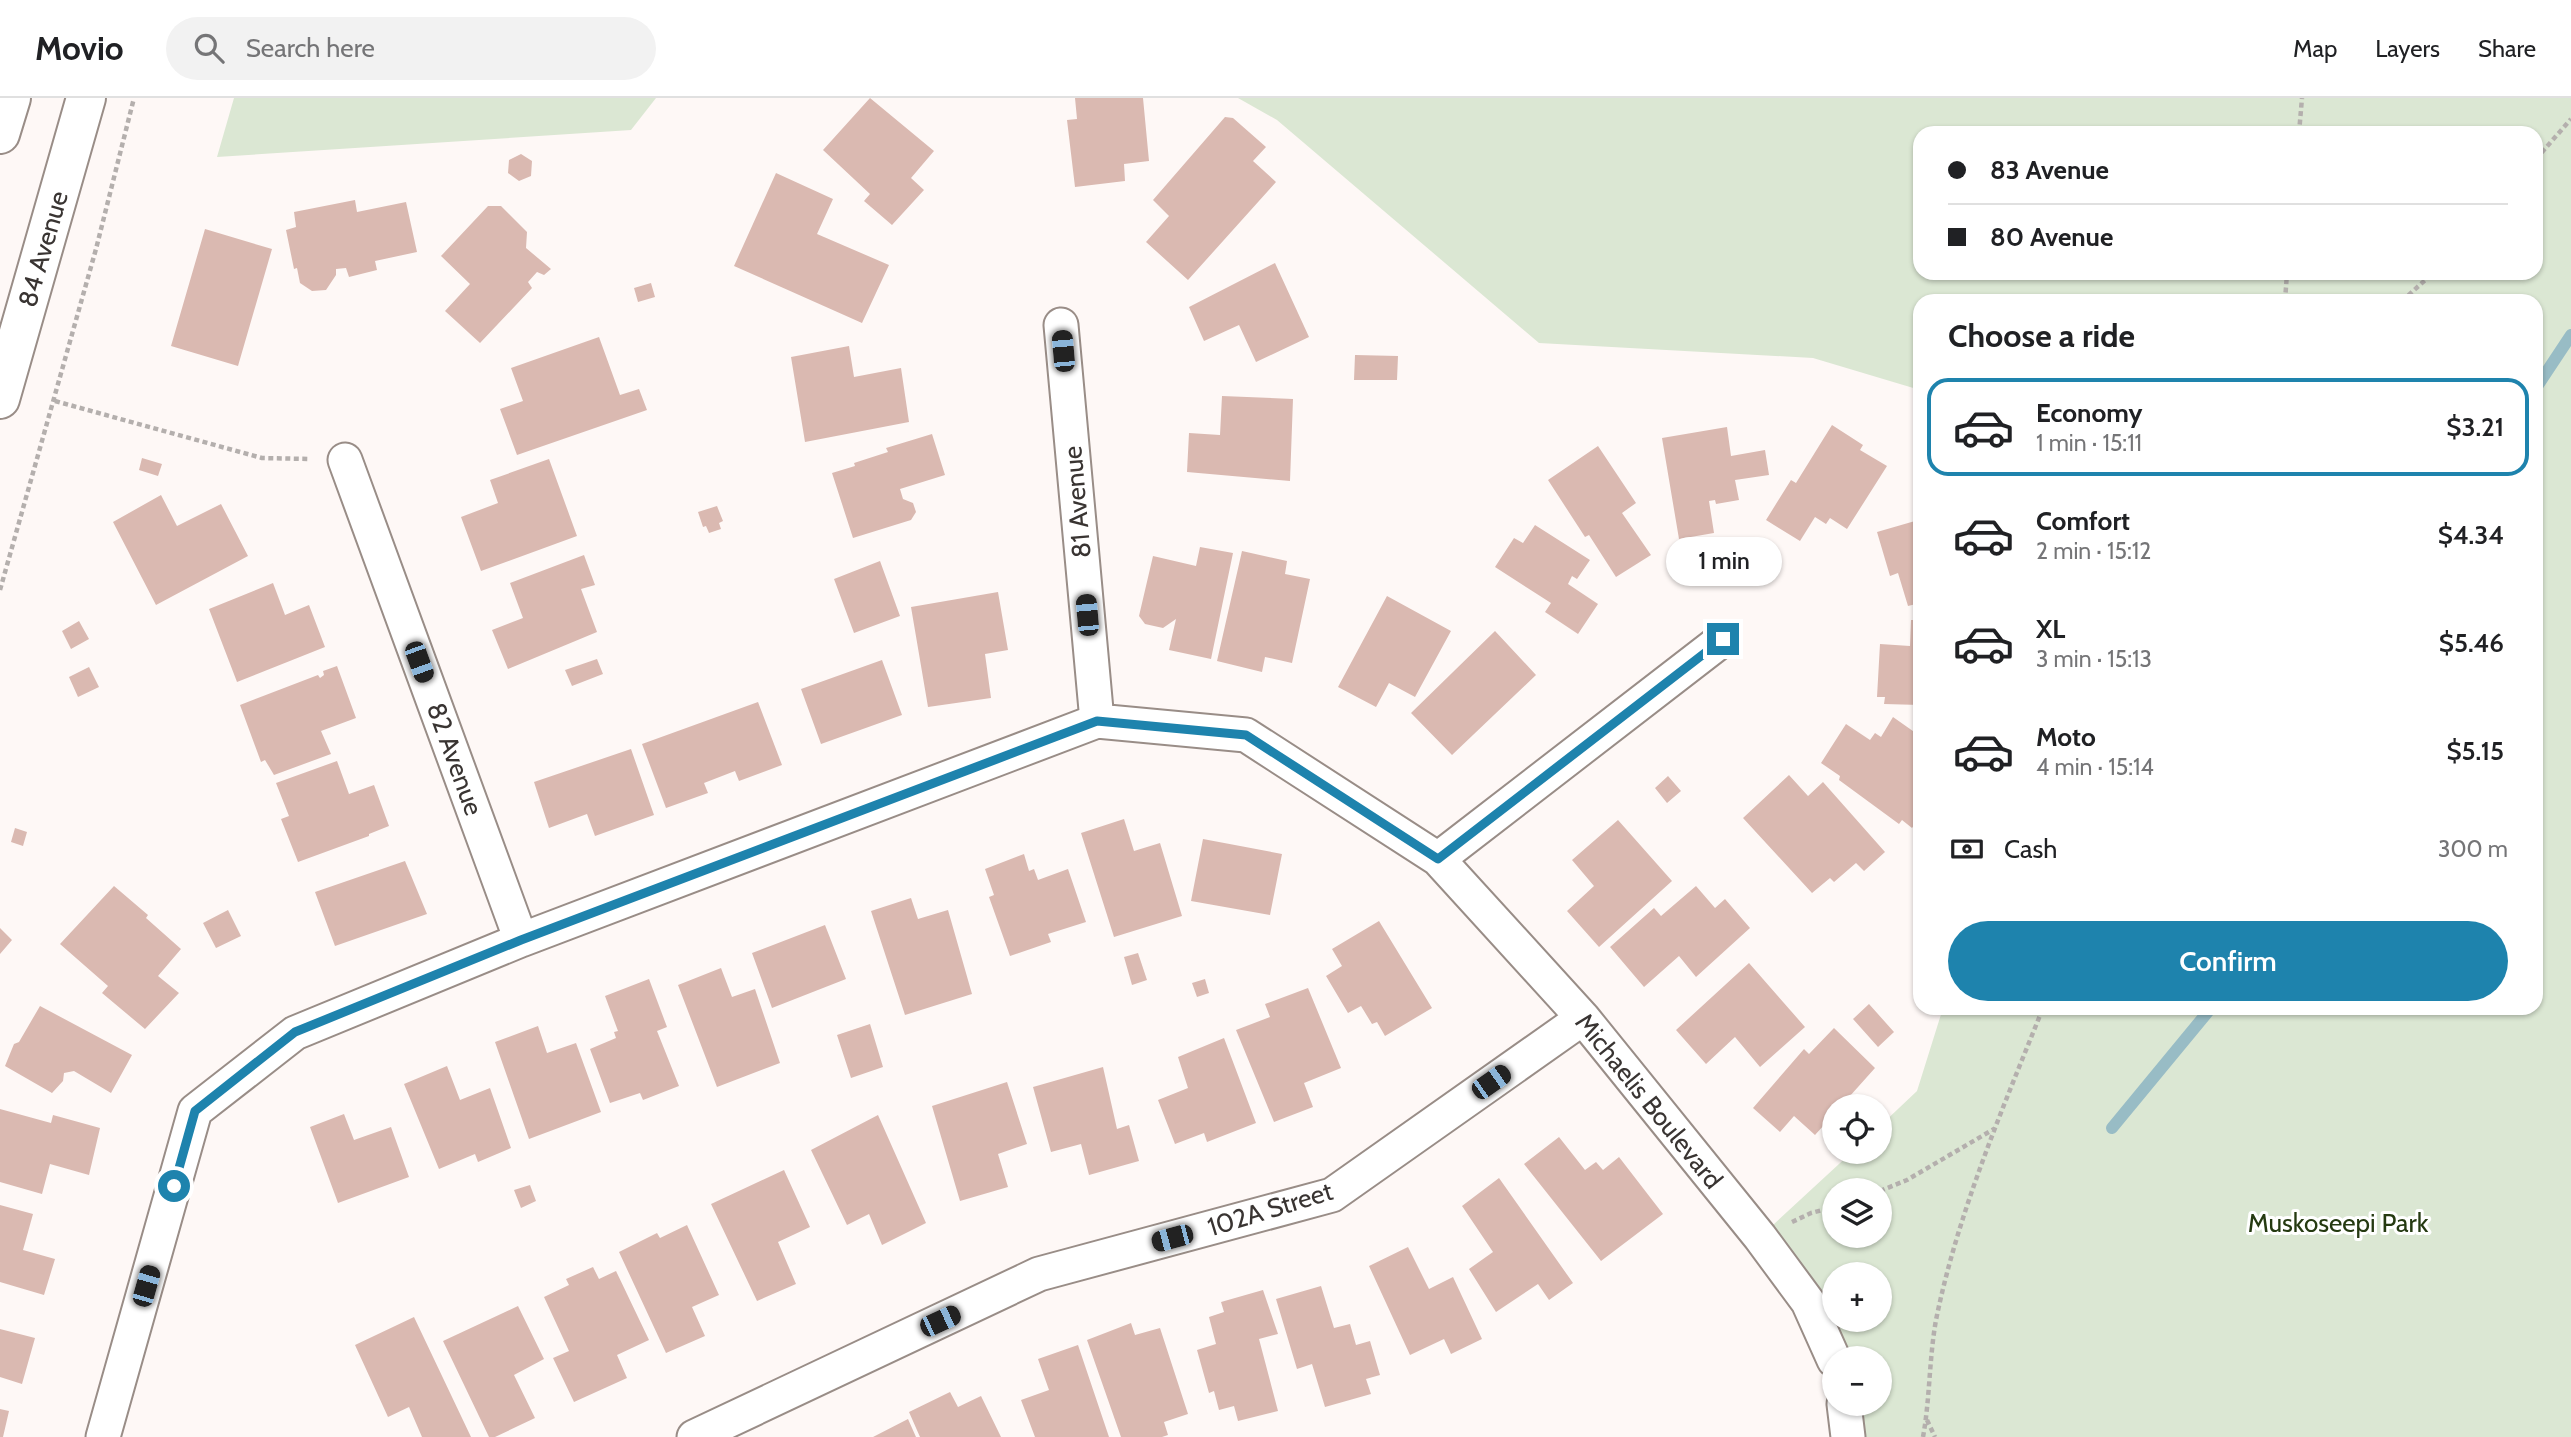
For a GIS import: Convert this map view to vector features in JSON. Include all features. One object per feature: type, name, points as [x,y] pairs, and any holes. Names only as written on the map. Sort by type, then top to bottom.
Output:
[{"type":"main road","points":[[0,134],[10,98]]},
{"type":"main road","name":"84 Avenue","points":[[0,399],[86,98]]},
{"type":"street","name":"81 Avenue","points":[[1061,325],[1097,721]]},
{"type":"street","name":"82 Avenue","points":[[345,460],[521,940]]},
{"type":"street","points":[[1438,859],[1723,639]]},
{"type":"street","name":"Michaelis Boulevard","points":[[1097,721],[1246,735],[1438,859],[1583,1018],[1786,1270],[1808,1302],[1828,1346]]},
{"type":"street","points":[[103,1437],[195,1111],[295,1032],[521,940],[1097,721]]},
{"type":"street","name":"102A Street","points":[[694,1437],[1039,1274],[1332,1195],[1583,1018]]},
{"type":"street","points":[[1845,1416],[1848,1437]]},
{"type":"path","points":[[0,590],[55,401],[134,98]]},
{"type":"path","points":[[2300,126],[2302,98]]},
{"type":"path","points":[[2543,151],[2571,119]]},
{"type":"path","points":[[2410,294],[2425,280]]},
{"type":"path","points":[[55,401],[262,458],[345,460]]},
{"type":"path","points":[[1923,1437],[1936,1323],[1959,1228],[2040,1015]]},
{"type":"path","points":[[1892,1186],[1908,1180],[1995,1128]]},
{"type":"path","points":[[1926,1420],[1935,1437]]},
{"type":"green space","points":[[234,98],[656,98],[631,130],[217,157]]},
{"type":"green space","name":"Muskoseepi Park","points":[[1238,98],[2571,98],[2571,1437],[1848,1437],[1845,1416],[1892,1416],[1892,1346],[1827,1346],[1760,1237],[1822,1180],[1822,1248],[1892,1248],[1892,1178],[1824,1178],[1839,1164],[1892,1164],[1892,1115],[1917,1091],[1941,1015],[2543,1015],[2543,294],[1913,294],[1913,388],[1813,358],[1539,343],[1277,120]]},
{"type":"building","points":[[870,98],[934,151],[911,178],[924,190],[892,225],[864,201],[870,194],[823,150]]},
{"type":"building","points":[[1075,98],[1143,98],[1149,161],[1124,164],[1125,181],[1075,187],[1067,120],[1077,119]]},
{"type":"building","points":[[1225,117],[1233,118],[1266,147],[1253,161],[1276,182],[1188,280],[1146,242],[1169,216],[1153,200]]},
{"type":"building","points":[[521,154],[532,161],[531,176],[519,181],[508,173],[509,160]]},
{"type":"building","points":[[776,173],[833,199],[817,234],[889,265],[862,323],[734,266]]},
{"type":"building","points":[[355,200],[357,212],[406,202],[417,252],[375,261],[377,270],[349,277],[346,268],[336,269],[336,275],[326,290],[312,291],[300,283],[297,268],[294,269],[286,230],[296,227],[294,212]]},
{"type":"building","points":[[488,206],[501,206],[527,232],[526,248],[551,269],[544,275],[537,272],[528,282],[532,288],[480,343],[445,311],[470,284],[441,256]]},
{"type":"building","points":[[205,229],[272,249],[238,366],[171,346]]},
{"type":"building","points":[[1275,263],[1309,337],[1256,362],[1239,325],[1204,341],[1189,307]]},
{"type":"building","points":[[651,283],[655,297],[638,302],[634,288]]},
{"type":"building","points":[[599,337],[620,395],[639,389],[647,410],[517,455],[500,409],[523,401],[511,368]]},
{"type":"building","points":[[849,346],[854,377],[901,368],[909,422],[805,442],[791,357]]},
{"type":"building","points":[[1355,355],[1398,356],[1397,380],[1354,380]]},
{"type":"building","points":[[1222,396],[1293,399],[1290,481],[1187,472],[1189,433],[1220,435]]},
{"type":"building","points":[[1832,425],[1863,445],[1860,450],[1887,466],[1847,529],[1830,518],[1826,524],[1815,517],[1800,541],[1766,520],[1791,480],[1796,483]]},
{"type":"building","points":[[1727,427],[1731,456],[1765,450],[1769,475],[1735,480],[1739,500],[1716,504],[1715,500],[1709,501],[1714,533],[1679,539],[1662,438]]},
{"type":"building","points":[[932,434],[945,475],[900,489],[903,499],[913,503],[916,512],[911,520],[853,538],[832,473],[888,452],[886,448]]},
{"type":"building","points":[[1598,446],[1636,503],[1622,513],[1651,555],[1616,577],[1589,535],[1585,537],[1548,480]]},
{"type":"building","points":[[142,458],[162,464],[158,476],[139,470]]},
{"type":"building","points":[[549,459],[577,536],[481,571],[461,517],[498,503],[490,480]]},
{"type":"building","points":[[161,495],[177,526],[221,504],[248,556],[156,605],[113,522]]},
{"type":"building","points":[[717,506],[723,521],[719,523],[721,529],[709,533],[706,526],[703,527],[698,512]]},
{"type":"building","points":[[1913,522],[1913,605],[1908,606],[1898,573],[1890,576],[1877,532]]},
{"type":"building","points":[[1535,525],[1590,560],[1577,579],[1572,576],[1568,584],[1598,604],[1578,634],[1545,612],[1551,603],[1495,567],[1514,538],[1523,543]]},
{"type":"building","points":[[1200,547],[1233,553],[1211,659],[1169,650],[1176,619],[1163,628],[1145,624],[1139,616],[1153,556],[1196,566]]},
{"type":"building","points":[[1242,551],[1287,561],[1285,574],[1310,579],[1292,663],[1265,657],[1262,672],[1217,661]]},
{"type":"building","points":[[584,555],[595,585],[581,589],[597,632],[508,669],[492,630],[523,618],[510,583]]},
{"type":"building","points":[[880,561],[900,616],[854,633],[834,579]]},
{"type":"building","points":[[273,583],[285,615],[309,605],[325,647],[237,682],[209,609]]},
{"type":"building","points":[[998,592],[1008,650],[985,654],[991,698],[928,707],[911,607]]},
{"type":"building","points":[[1387,596],[1451,631],[1415,697],[1389,683],[1376,707],[1338,687]]},
{"type":"building","points":[[1913,620],[1913,705],[1884,704],[1885,697],[1877,697],[1880,644],[1910,646]]},
{"type":"building","points":[[79,621],[89,639],[71,649],[62,631]]},
{"type":"building","points":[[1495,631],[1536,675],[1452,755],[1411,713]]},
{"type":"building","points":[[597,659],[603,674],[572,686],[565,670]]},
{"type":"building","points":[[882,660],[902,715],[821,744],[801,689]]},
{"type":"building","points":[[337,666],[356,718],[321,731],[331,754],[274,775],[265,760],[261,762],[240,705],[318,675],[320,678],[324,675],[323,671]]},
{"type":"building","points":[[89,667],[99,687],[78,697],[69,677]]},
{"type":"building","points":[[758,702],[782,765],[739,781],[735,771],[704,783],[708,793],[666,808],[642,744]]},
{"type":"building","points":[[1893,717],[1913,731],[1912,828],[1902,820],[1899,824],[1839,780],[1840,776],[1821,763],[1846,724],[1870,740],[1875,733],[1881,737]]},
{"type":"building","points":[[631,749],[654,815],[595,836],[587,814],[549,828],[534,782]]},
{"type":"building","points":[[337,761],[349,794],[374,785],[389,826],[298,862],[281,819],[289,816],[276,783]]},
{"type":"building","points":[[1789,775],[1808,796],[1823,782],[1885,852],[1864,871],[1856,863],[1834,882],[1830,878],[1812,893],[1743,818]]},
{"type":"building","points":[[1668,776],[1681,791],[1667,803],[1655,788]]},
{"type":"building","points":[[1124,819],[1134,851],[1160,843],[1182,916],[1114,937],[1081,833]]},
{"type":"building","points":[[1618,820],[1672,881],[1599,947],[1567,911],[1594,886],[1572,860]]},
{"type":"building","points":[[15,828],[27,832],[23,846],[11,842]]},
{"type":"building","points":[[1203,839],[1282,854],[1270,915],[1191,901]]},
{"type":"building","points":[[1024,854],[1029,871],[1034,869],[1038,880],[1068,869],[1086,922],[1048,934],[1051,942],[1010,956],[989,897],[994,895],[985,869]]},
{"type":"building","points":[[405,861],[427,914],[335,946],[315,892]]},
{"type":"building","points":[[114,886],[148,915],[146,918],[181,949],[158,976],[179,993],[145,1029],[102,993],[108,986],[60,944]]},
{"type":"building","points":[[1696,886],[1715,908],[1725,899],[1750,928],[1696,977],[1679,956],[1644,987],[1610,947],[1654,908],[1661,916]]},
{"type":"building","points":[[911,898],[918,919],[948,910],[972,994],[905,1015],[871,911]]},
{"type":"building","points":[[228,910],[241,936],[216,948],[203,923]]},
{"type":"building","points":[[1379,921],[1432,1008],[1385,1036],[1377,1022],[1372,1024],[1361,1006],[1348,1013],[1326,976],[1342,966],[1332,949]]},
{"type":"building","points":[[825,925],[846,979],[772,1008],[752,953]]},
{"type":"building","points":[[0,928],[12,940],[0,954]]},
{"type":"building","points":[[1138,953],[1147,980],[1132,985],[1124,957]]},
{"type":"building","points":[[1749,963],[1805,1027],[1760,1067],[1735,1037],[1706,1064],[1676,1030]]},
{"type":"building","points":[[721,968],[732,997],[755,989],[780,1063],[717,1087],[678,985]]},
{"type":"building","points":[[649,979],[667,1027],[657,1031],[679,1086],[643,1100],[640,1093],[610,1103],[590,1049],[616,1038],[614,1032],[618,1031],[605,996]]},
{"type":"building","points":[[1205,979],[1209,993],[1197,997],[1192,983]]},
{"type":"building","points":[[1308,988],[1341,1068],[1304,1083],[1313,1107],[1274,1122],[1236,1030],[1270,1017],[1265,1004]]},
{"type":"building","points":[[1869,1004],[1894,1032],[1878,1047],[1853,1019]]},
{"type":"building","points":[[40,1006],[132,1055],[111,1093],[74,1071],[64,1073],[63,1081],[52,1093],[5,1066],[14,1044],[19,1042]]},
{"type":"building","points":[[870,1024],[883,1067],[851,1078],[837,1035]]},
{"type":"building","points":[[538,1026],[547,1053],[576,1043],[601,1112],[529,1139],[495,1042]]},
{"type":"building","points":[[1834,1028],[1875,1068],[1852,1094],[1822,1094],[1822,1127],[1815,1135],[1794,1116],[1780,1132],[1753,1108],[1804,1049],[1809,1054]]},
{"type":"building","points":[[1224,1038],[1256,1123],[1207,1142],[1204,1133],[1175,1144],[1158,1100],[1188,1088],[1178,1057]]},
{"type":"building","points":[[447,1066],[460,1100],[490,1088],[511,1148],[478,1162],[475,1154],[439,1169],[404,1084]]},
{"type":"building","points":[[1103,1067],[1117,1129],[1129,1125],[1139,1161],[1089,1175],[1081,1144],[1051,1152],[1033,1087]]},
{"type":"building","points":[[1007,1082],[1027,1144],[998,1154],[1008,1187],[960,1201],[932,1106]]},
{"type":"building","points":[[0,1109],[51,1123],[53,1115],[100,1128],[89,1175],[50,1164],[42,1194],[0,1182]]},
{"type":"building","points":[[344,1114],[354,1140],[391,1127],[409,1177],[338,1203],[310,1127]]},
{"type":"building","points":[[878,1115],[926,1223],[882,1245],[869,1214],[847,1225],[811,1150]]},
{"type":"building","points":[[1559,1137],[1585,1170],[1596,1162],[1603,1170],[1619,1157],[1663,1214],[1601,1261],[1524,1164]]},
{"type":"building","points":[[784,1170],[810,1227],[778,1242],[796,1284],[757,1301],[711,1204]]},
{"type":"building","points":[[1499,1178],[1573,1283],[1549,1300],[1538,1284],[1496,1312],[1469,1269],[1493,1252],[1462,1206]]},
{"type":"building","points":[[530,1185],[536,1201],[521,1208],[514,1190]]},
{"type":"building","points":[[0,1205],[33,1214],[23,1250],[55,1259],[44,1295],[0,1282]]},
{"type":"building","points":[[687,1225],[719,1295],[692,1307],[705,1336],[666,1353],[619,1252],[657,1233],[660,1238]]},
{"type":"building","points":[[1408,1247],[1429,1289],[1453,1277],[1482,1339],[1451,1354],[1444,1339],[1410,1355],[1369,1266]]},
{"type":"building","points":[[593,1267],[599,1279],[616,1271],[649,1340],[617,1355],[627,1378],[574,1402],[553,1358],[569,1351],[544,1297],[569,1285],[566,1279]]},
{"type":"building","points":[[1321,1286],[1334,1328],[1350,1324],[1356,1345],[1370,1341],[1380,1375],[1366,1379],[1371,1394],[1325,1407],[1312,1364],[1297,1369],[1276,1299]]},
{"type":"building","points":[[1263,1290],[1278,1334],[1259,1339],[1278,1411],[1238,1421],[1234,1406],[1219,1410],[1214,1391],[1209,1393],[1197,1350],[1216,1344],[1209,1317],[1224,1312],[1221,1302]]},
{"type":"building","points":[[518,1306],[544,1359],[514,1375],[535,1418],[495,1437],[489,1437],[443,1341]]},
{"type":"building","points":[[414,1317],[471,1437],[422,1437],[409,1407],[388,1417],[355,1345]]},
{"type":"building","points":[[1131,1323],[1135,1335],[1160,1328],[1188,1414],[1164,1422],[1168,1435],[1162,1437],[1121,1437],[1087,1340]]},
{"type":"building","points":[[0,1329],[35,1338],[22,1384],[0,1377]]},
{"type":"building","points":[[1078,1345],[1109,1437],[1035,1437],[1021,1400],[1049,1390],[1038,1359]]},
{"type":"building","points":[[950,1392],[958,1407],[981,1396],[1001,1437],[920,1437],[909,1412]]},
{"type":"building","points":[[0,1409],[9,1411],[3,1437],[0,1437]]},
{"type":"building","points":[[908,1419],[916,1437],[873,1437]]},
{"type":"waterway","points":[[2543,377],[2571,335]]},
{"type":"waterway","points":[[2112,1128],[2205,1015]]},
{"type":"route","points":[[174,1186],[195,1111],[295,1032],[521,940],[1097,721],[1246,735],[1438,859],[1723,639]]}]
